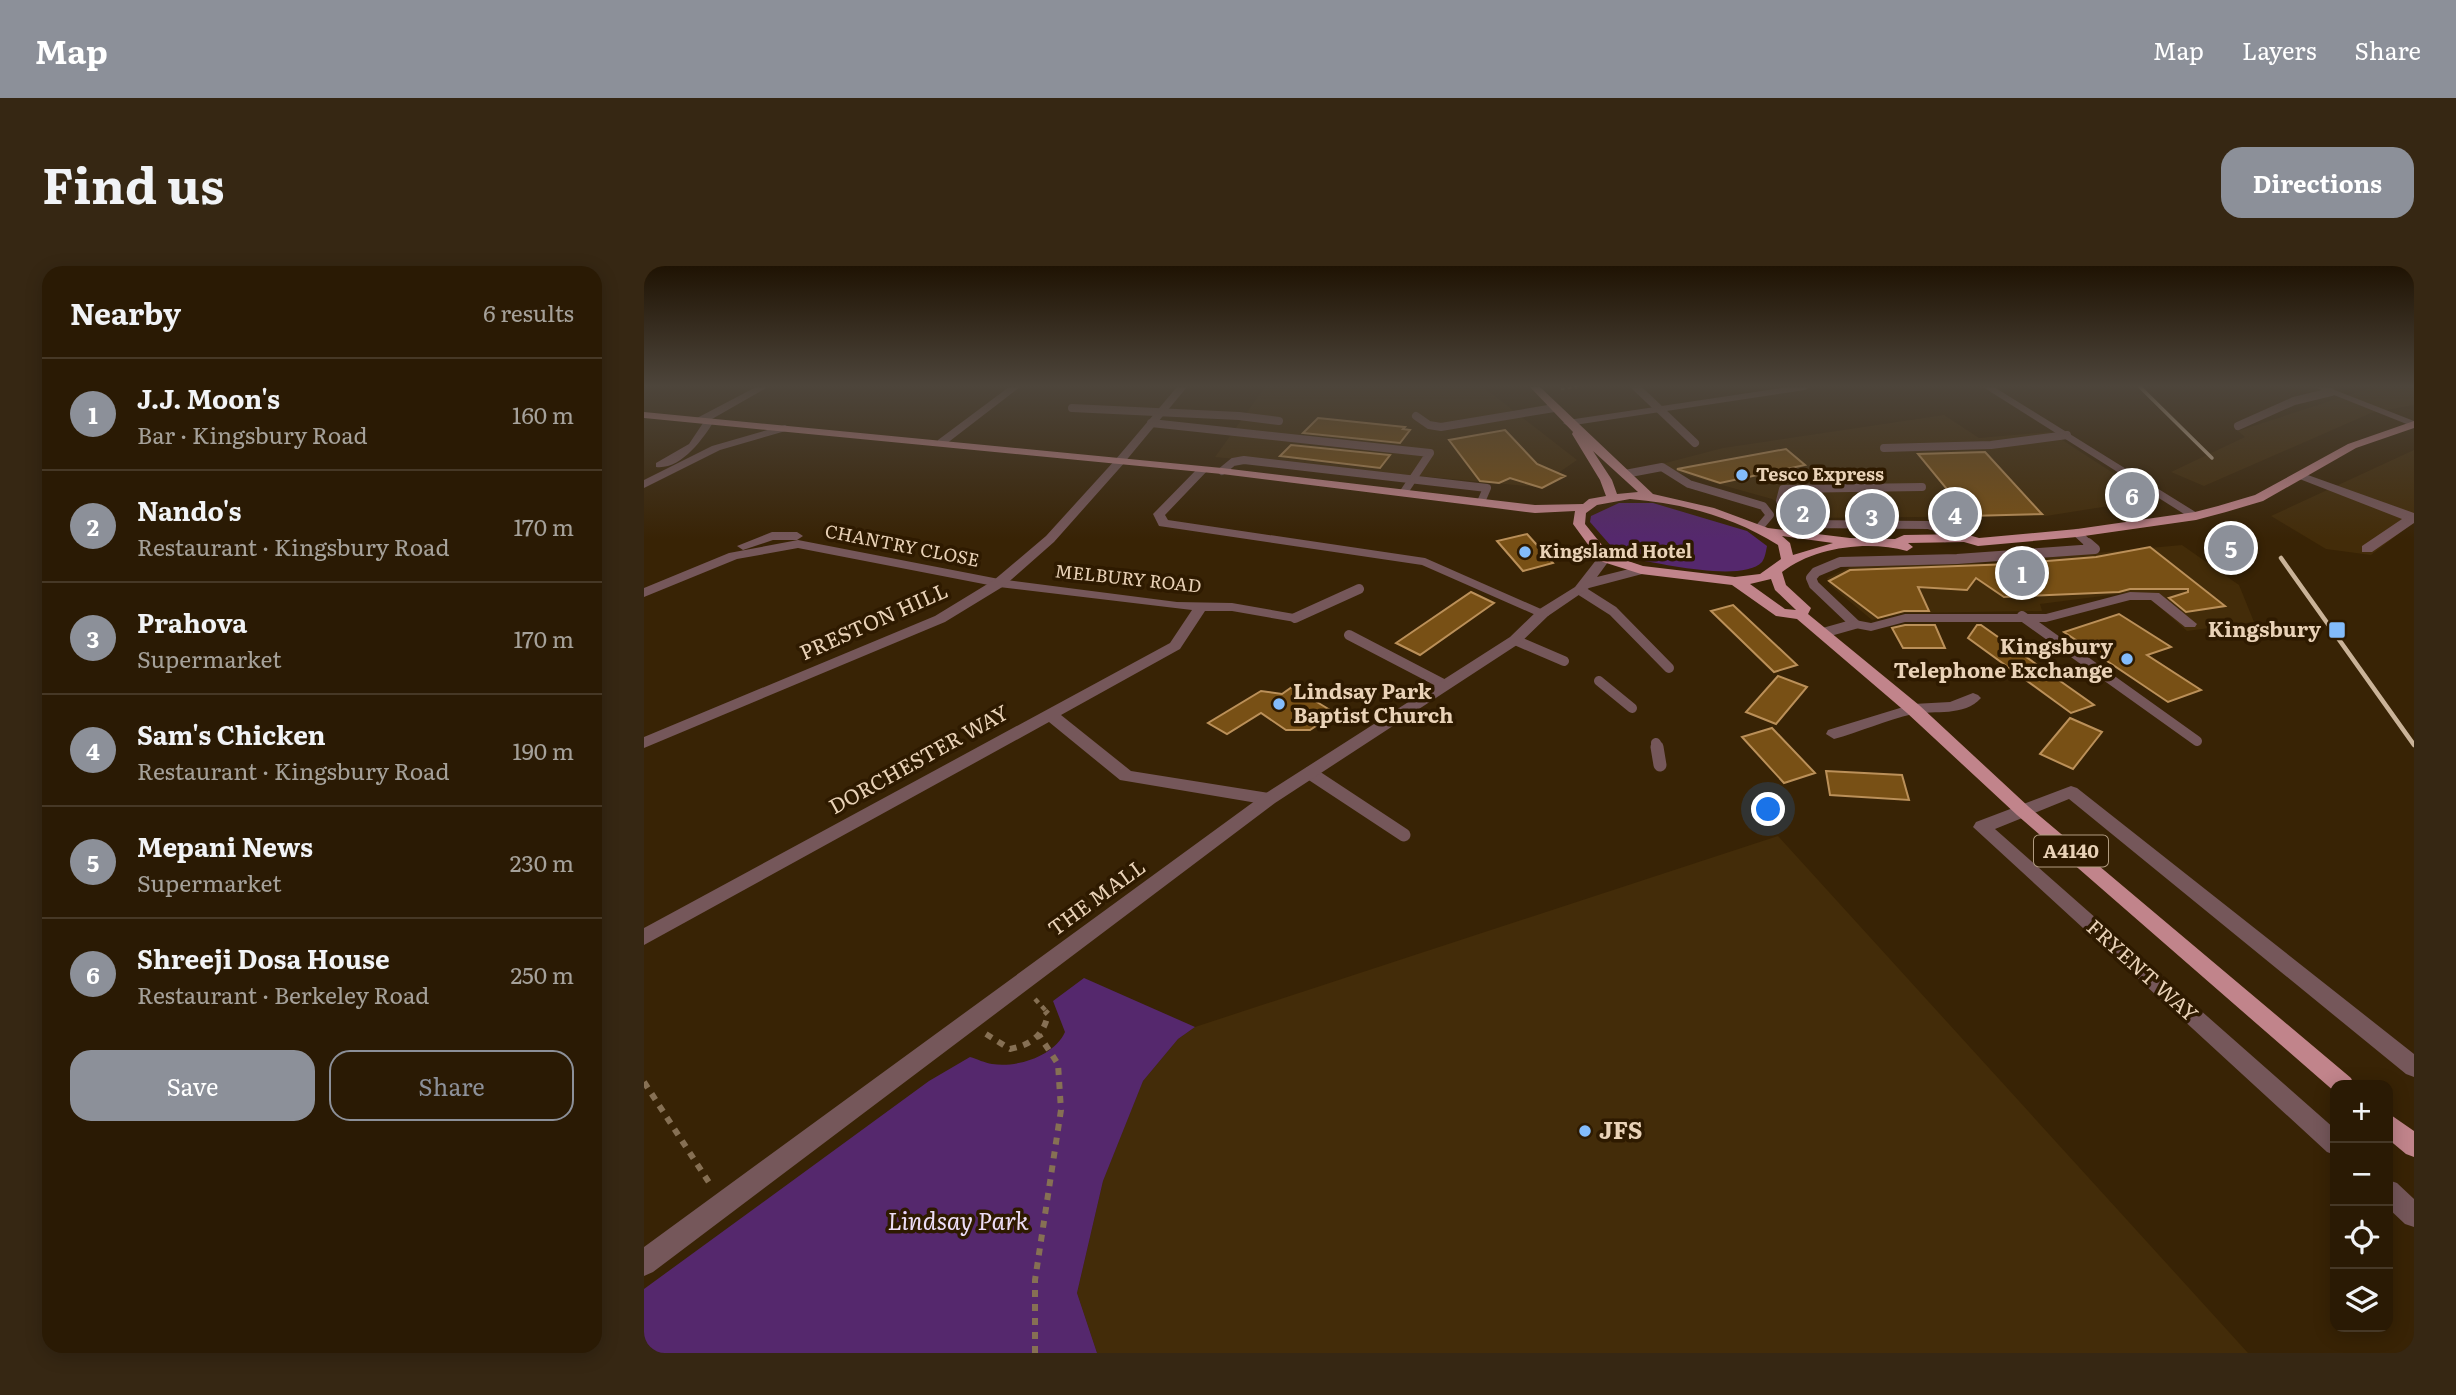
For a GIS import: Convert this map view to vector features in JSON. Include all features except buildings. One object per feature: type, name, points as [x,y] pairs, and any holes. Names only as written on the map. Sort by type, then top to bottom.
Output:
[{"type":"main road","points":[[894,438],[1222,471],[1535,509],[1583,507],[1612,497],[1648,495],[1676,501],[1763,529],[1798,531],[1850,542],[1898,544],[1911,548],[1969,547],[1978,542]]},
{"type":"main road","points":[[1577,438],[1606,480],[1612,497]]},
{"type":"main road","points":[[1587,438],[1648,495]]},
{"type":"main road","points":[[1898,544],[1904,539],[1965,538],[1978,542],[2077,533],[2196,516],[2259,498],[2352,446],[2375,438]]},
{"type":"main road","points":[[1583,507],[1578,518],[1579,524],[1605,558],[1641,570],[1735,581],[1776,573],[1788,560],[1850,542]]},
{"type":"main road","points":[[1535,509],[1579,524]]},
{"type":"main road","points":[[1763,529],[1784,543],[1788,560]]},
{"type":"main road","name":"FRYENT WAY","points":[[1776,573],[1780,587],[1804,608],[1801,615]]},
{"type":"main road","name":"FRYENT WAY","points":[[1735,581],[1781,612],[1801,615],[1823,633],[1913,709],[2024,811],[2337,1080]]},
{"type":"main road","points":[[2393,1128],[2414,1146]]},
{"type":"street","points":[[693,446],[697,438]]},
{"type":"street","points":[[644,485],[716,448],[751,438]]},
{"type":"street","points":[[942,442],[948,438]]},
{"type":"street","name":"PRESTON HILL","points":[[644,743],[940,619],[999,583],[1050,539],[1137,438]]},
{"type":"street","points":[[2071,438],[2196,516]]},
{"type":"street","points":[[644,473],[693,446],[716,448]]},
{"type":"street","points":[[1203,469],[1159,514],[1163,523],[1425,562],[1543,613]]},
{"type":"street","points":[[2301,476],[2413,518]]},
{"type":"street","points":[[2367,549],[2413,518]]},
{"type":"street","name":"CHANTRY CLOSE","points":[[644,593],[734,556],[798,544],[999,583]]},
{"type":"street","name":"THE MALL","points":[[1583,587],[1590,574],[1605,558]]},
{"type":"street","name":"THE MALL","points":[[644,1263],[1269,799],[1515,640],[1543,613],[1583,587],[1641,570]]},
{"type":"street","name":"MELBURY ROAD","points":[[999,583],[1177,606],[1231,607],[1295,618]]},
{"type":"street","points":[[1855,624],[1871,627],[1905,618],[2046,618],[2070,614],[2130,596],[2154,596],[2190,624]]},
{"type":"street","name":"DORCHESTER WAY","points":[[644,937],[1175,646],[1201,607]]},
{"type":"street","points":[[1834,734],[1913,709],[1952,706],[1973,698]]},
{"type":"street","points":[[1050,714],[1126,776],[1269,799]]},
{"type":"street","points":[[2024,811],[2071,792],[2414,1067]]},
{"type":"street","name":"FRYENT WAY","points":[[2024,811],[1982,827],[2334,1143]]},
{"type":"street","points":[[2393,1196],[2414,1215]]},
{"type":"lane","points":[[1288,438],[1430,453],[1404,492]]},
{"type":"lane","points":[[1690,438],[1695,443]]},
{"type":"lane","points":[[1884,448],[1966,445],[2039,438]]},
{"type":"lane","points":[[1222,471],[1233,462],[1244,460],[1487,488],[1481,502]]},
{"type":"lane","points":[[1626,474],[1662,467],[1689,484],[1763,506],[1770,515],[1763,529]]},
{"type":"lane","points":[[1922,487],[1783,489],[1780,501],[1798,531],[1802,524],[1928,525],[1935,527],[1945,538]]},
{"type":"lane","points":[[1823,633],[1855,624],[1814,585],[1811,578],[1816,572],[1840,562],[1957,559],[2095,550],[2077,533]]},
{"type":"lane","points":[[1583,587],[1614,611],[1669,668]]},
{"type":"lane","points":[[1295,618],[1359,589]]},
{"type":"lane","points":[[2022,616],[2197,741]]},
{"type":"lane","points":[[1349,635],[1446,685]]},
{"type":"lane","points":[[1515,640],[1563,661]]},
{"type":"lane","points":[[1599,681],[1632,708]]},
{"type":"lane","points":[[1656,743],[1660,765]]},
{"type":"lane","points":[[1310,772],[1404,835]]},
{"type":"path","points":[[976,1041],[986,1034],[1010,1049],[1027,1047],[1040,1035],[1047,1024],[1048,1014],[1032,996],[1040,990],[1027,978]]},
{"type":"path","points":[[1035,1353],[1035,1280],[1061,1110],[1058,1064],[1040,1035]]},
{"type":"path","points":[[644,1082],[724,1203]]},
{"type":"shaded area","points":[[1229,438],[1548,438],[1577,460],[1538,487],[1215,457]]},
{"type":"shaded area","points":[[1792,438],[2059,438],[2153,499],[2046,516],[1804,518],[1772,499],[1654,466],[1723,448]]},
{"type":"shaded area","points":[[2243,438],[2314,438],[2204,486],[2171,472]]},
{"type":"shaded area","points":[[2414,450],[2414,522],[2371,555],[2326,549],[2271,516]]},
{"type":"shaded area","points":[[2182,545],[2239,585],[2254,622],[2187,631],[2148,597],[2126,593],[2040,604],[2042,611],[1905,613],[1872,620],[1830,585],[1827,578],[1852,566],[1989,563]]},
{"type":"shaded area","name":"JFS","points":[[1778,836],[2248,1353],[1097,1353],[1077,1293],[1103,1181],[1143,1081],[1178,1039],[1195,1027]]},
{"type":"green space","points":[[1619,503],[1653,503],[1747,531],[1767,546],[1764,559],[1752,568],[1720,571],[1662,564],[1618,554],[1590,522],[1591,516]]},
{"type":"green space","name":"Lindsay Park","points":[[1084,978],[1195,1027],[1178,1039],[1143,1081],[1103,1181],[1077,1293],[1097,1353],[644,1353],[644,1289],[929,1081],[970,1057],[992,1064],[1013,1064],[1044,1054],[1053,1048],[1065,1032],[1053,1001]]},
{"type":"railway","points":[[2191,438],[2212,458]]},
{"type":"railway","points":[[2281,558],[2414,745]]},
{"type":"place","name":"Tesco Express","points":[[1742,475]]},
{"type":"place","name":"Shreeji Dosa House","points":[[2132,495]]},
{"type":"place","name":"Nando's","points":[[1803,512]]},
{"type":"place","name":"Sam's Chicken","points":[[1955,514]]},
{"type":"place","name":"Prahova","points":[[1872,516]]},
{"type":"place","name":"Mepani News","points":[[2231,548]]},
{"type":"place","name":"Kingslamd Hotel","points":[[1525,552]]},
{"type":"place","name":"J.J. Moon's","points":[[2022,573]]},
{"type":"place","name":"Kingsbury","points":[[2337,630]]},
{"type":"place","name":"Kingsbury Telephone Exchange","points":[[2127,659]]},
{"type":"place","name":"Lindsay Park Baptist Church","points":[[1279,704]]},
{"type":"place","name":"JFS","points":[[1585,1131]]}]
